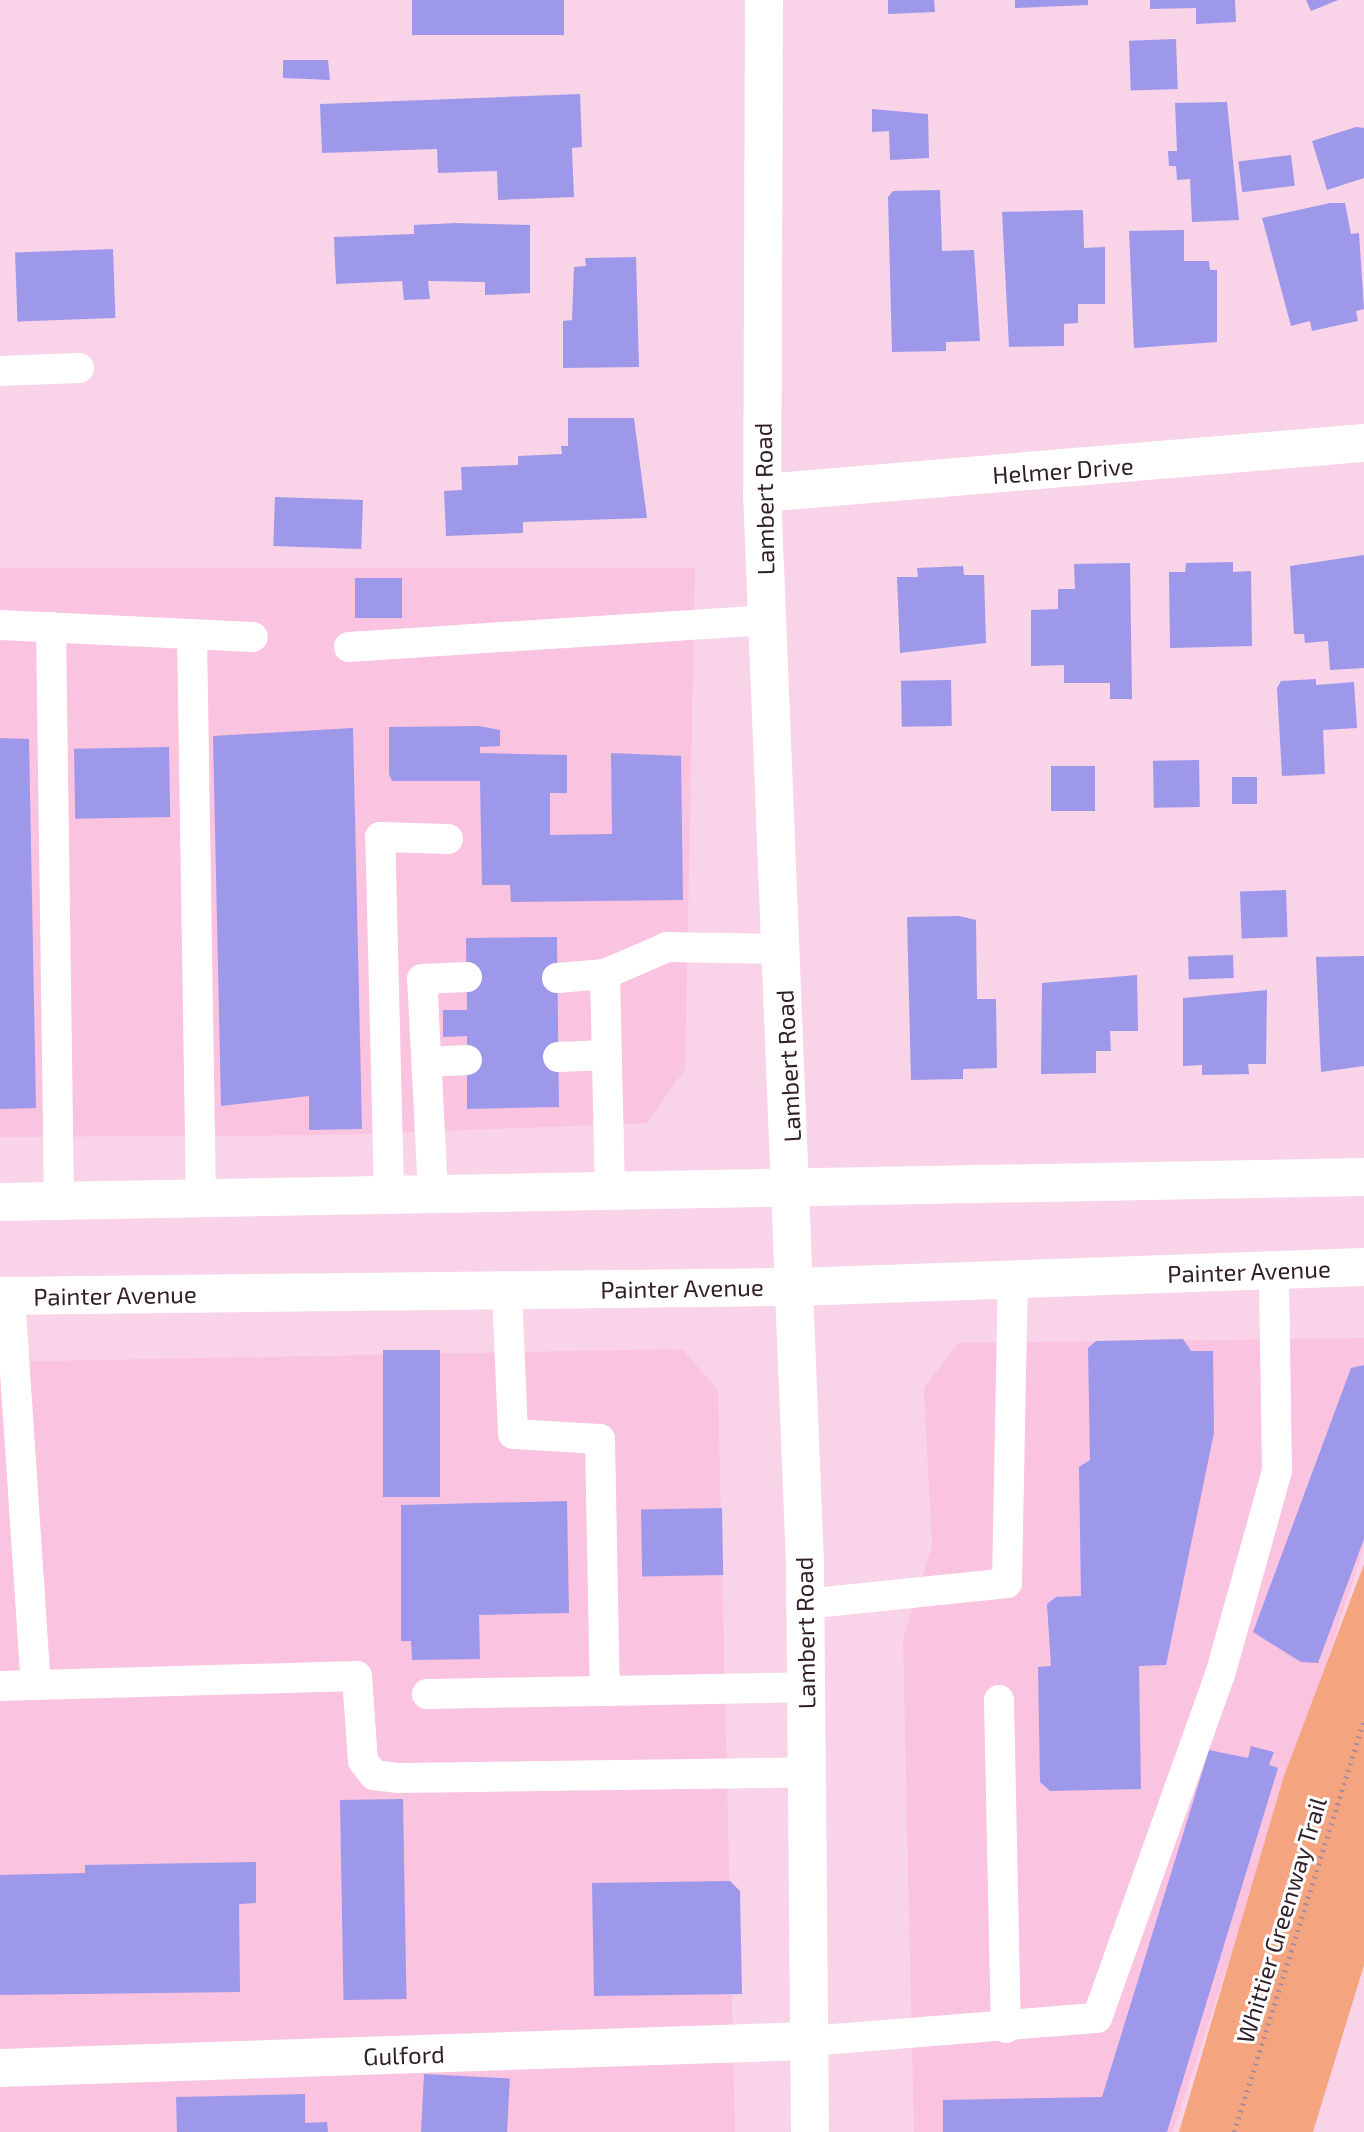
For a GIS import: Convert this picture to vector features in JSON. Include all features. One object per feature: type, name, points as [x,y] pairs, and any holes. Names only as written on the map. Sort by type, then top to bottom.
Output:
[{"type":"main road","name":"Lambert Road","points":[[764,0],[762,493],[793,1184],[805,1604],[810,2132]]},
{"type":"main road","name":"Helmer Drive","points":[[762,493],[1364,443]]},
{"type":"main road","points":[[0,1202],[793,1184],[1364,1177]]},
{"type":"main road","name":"Painter Avenue","points":[[5,1296],[796,1287],[1364,1267]]},
{"type":"main road","name":"Gulford","points":[[0,2068],[809,2041]]},
{"type":"lane","points":[[0,371],[79,368]]},
{"type":"lane","points":[[349,647],[768,620]]},
{"type":"lane","points":[[0,625],[253,637]]},
{"type":"lane","points":[[51,627],[59,1201]]},
{"type":"lane","points":[[192,634],[201,1198]]},
{"type":"lane","points":[[388,1194],[380,837],[448,839]]},
{"type":"lane","points":[[557,978],[605,974],[667,947],[783,949]]},
{"type":"lane","points":[[605,974],[610,1188]]},
{"type":"lane","points":[[433,1193],[422,979],[467,977]]},
{"type":"lane","points":[[558,1057],[607,1055]]},
{"type":"lane","points":[[427,1062],[467,1060]]},
{"type":"lane","points":[[809,2041],[1006,2028],[1097,2018],[1220,1675],[1277,1471],[1274,1270]]},
{"type":"lane","points":[[805,1604],[1007,1583],[1013,1279]]},
{"type":"lane","points":[[507,1290],[513,1434],[600,1439],[605,1691]]},
{"type":"lane","points":[[5,1296],[36,1685]]},
{"type":"lane","points":[[0,1686],[357,1676],[363,1761],[374,1774],[399,1778],[807,1772]]},
{"type":"lane","points":[[427,1694],[806,1687]]},
{"type":"lane","points":[[999,1700],[1006,2028]]},
{"type":"path","name":"Whittier Greenway Trail","points":[[1234,2132],[1364,1720]]},
{"type":"shaded area","points":[[0,568],[695,568],[685,1069],[647,1123],[338,1135],[0,1137]]},
{"type":"shaded area","points":[[1364,1338],[1364,1547],[1173,2132],[914,2132],[903,1639],[932,1547],[924,1388],[958,1343]]},
{"type":"shaded area","points":[[682,1349],[718,1390],[735,2132],[0,2132],[0,1362]]},
{"type":"shaded area","points":[[1364,1564],[1364,1965],[1313,2132],[1179,2132],[1284,1776]]},
{"type":"building","points":[[412,0],[564,0],[564,35],[412,35]]},
{"type":"building","points":[[888,0],[934,0],[935,12],[888,14]]},
{"type":"building","points":[[1015,0],[1088,0],[1088,5],[1015,8]]},
{"type":"building","points":[[1150,0],[1235,0],[1236,22],[1196,24],[1196,8],[1150,9]]},
{"type":"building","points":[[1306,0],[1338,0],[1311,11]]},
{"type":"building","points":[[1176,39],[1178,89],[1131,91],[1129,41]]},
{"type":"building","points":[[283,60],[328,60],[330,80],[283,78]]},
{"type":"building","points":[[580,94],[582,147],[572,148],[574,197],[498,200],[497,171],[438,173],[437,149],[322,153],[320,104]]},
{"type":"building","points":[[1227,102],[1239,220],[1192,222],[1190,179],[1177,180],[1176,166],[1169,166],[1168,151],[1177,151],[1175,103]]},
{"type":"building","points":[[872,109],[928,114],[929,158],[890,160],[889,131],[872,132]]},
{"type":"building","points":[[1356,127],[1364,128],[1364,178],[1327,190],[1312,141]]},
{"type":"building","points":[[1291,155],[1295,186],[1242,192],[1238,161]]},
{"type":"building","points":[[940,190],[942,251],[974,250],[980,341],[946,342],[946,351],[892,352],[888,197],[893,191]]},
{"type":"building","points":[[1330,203],[1345,203],[1351,234],[1359,233],[1364,309],[1356,311],[1358,321],[1312,331],[1310,321],[1291,326],[1262,218]]},
{"type":"building","points":[[1083,210],[1084,248],[1105,247],[1105,304],[1078,304],[1078,323],[1064,324],[1064,346],[1009,347],[1002,212]]},
{"type":"building","points":[[414,225],[530,225],[530,293],[485,295],[485,282],[428,281],[430,299],[404,300],[402,281],[336,284],[334,237],[414,234]]},
{"type":"building","points":[[1184,230],[1184,261],[1209,261],[1210,270],[1217,270],[1217,342],[1134,348],[1129,231]]},
{"type":"building","points":[[113,249],[115,318],[17,321],[15,252]]},
{"type":"building","points":[[636,257],[639,367],[563,368],[563,321],[572,320],[574,267],[586,266],[585,258]]},
{"type":"building","points":[[568,418],[634,418],[647,518],[523,522],[523,533],[446,536],[444,491],[462,490],[461,467],[518,465],[518,456],[562,454],[561,446],[568,446]]},
{"type":"building","points":[[275,497],[363,500],[361,549],[273,546]]},
{"type":"building","points":[[1364,555],[1364,668],[1330,670],[1328,641],[1305,643],[1304,634],[1294,634],[1290,566]]},
{"type":"building","points":[[1233,562],[1233,572],[1251,571],[1252,646],[1170,648],[1169,572],[1185,572],[1186,563]]},
{"type":"building","points":[[1130,563],[1132,699],[1110,699],[1110,683],[1064,683],[1064,665],[1031,666],[1031,610],[1058,609],[1058,589],[1075,589],[1074,564]]},
{"type":"building","points":[[963,566],[964,575],[984,575],[986,643],[900,653],[897,577],[918,577],[917,568]]},
{"type":"building","points":[[355,578],[402,578],[402,618],[355,618]]},
{"type":"building","points":[[1316,679],[1316,685],[1354,682],[1357,728],[1323,730],[1325,774],[1282,776],[1277,688],[1281,681]]},
{"type":"building","points":[[951,680],[952,726],[902,727],[901,681]]},
{"type":"building","points":[[479,726],[500,730],[500,746],[480,747],[480,753],[567,755],[567,793],[550,793],[550,835],[612,834],[611,753],[681,756],[683,900],[511,902],[510,885],[482,885],[480,781],[392,781],[389,774],[389,727]]},
{"type":"building","points":[[353,728],[362,1129],[309,1130],[309,1096],[221,1106],[213,736]]},
{"type":"building","points":[[0,738],[29,739],[36,1108],[0,1109]]},
{"type":"building","points":[[169,747],[170,817],[75,819],[74,749]]},
{"type":"building","points":[[1199,760],[1200,807],[1154,808],[1153,761]]},
{"type":"building","points":[[1051,766],[1095,766],[1095,811],[1051,811]]},
{"type":"building","points":[[1232,777],[1257,777],[1257,804],[1232,804]]},
{"type":"building","points":[[1286,890],[1288,937],[1242,939],[1240,892]]},
{"type":"building","points":[[959,916],[976,920],[977,999],[996,999],[997,1068],[963,1069],[963,1079],[911,1080],[907,917]]},
{"type":"building","points":[[557,937],[559,1107],[467,1109],[467,1036],[443,1037],[443,1010],[467,1010],[466,938]]},
{"type":"building","points":[[1233,955],[1234,978],[1189,980],[1188,957]]},
{"type":"building","points":[[1364,956],[1364,1066],[1321,1072],[1316,957]]},
{"type":"building","points":[[1137,975],[1138,1031],[1110,1031],[1111,1051],[1096,1051],[1096,1073],[1041,1074],[1042,983]]},
{"type":"building","points":[[1267,990],[1266,1064],[1248,1064],[1249,1074],[1202,1075],[1202,1065],[1183,1066],[1183,998]]},
{"type":"building","points":[[1183,1339],[1191,1351],[1213,1351],[1214,1433],[1166,1665],[1139,1666],[1141,1789],[1050,1791],[1040,1782],[1038,1667],[1051,1666],[1047,1604],[1056,1597],[1081,1596],[1079,1467],[1090,1460],[1088,1348],[1096,1341]]},
{"type":"building","points":[[383,1350],[440,1350],[440,1497],[383,1497]]},
{"type":"building","points":[[1364,1365],[1364,1539],[1318,1663],[1301,1662],[1253,1632],[1351,1368]]},
{"type":"building","points":[[567,1501],[569,1613],[479,1615],[480,1659],[412,1660],[411,1641],[401,1641],[401,1505]]},
{"type":"building","points":[[722,1508],[723,1575],[642,1576],[641,1509]]},
{"type":"building","points":[[1251,1746],[1274,1752],[1269,1765],[1278,1768],[1167,2132],[943,2132],[943,2100],[1102,2097],[1209,1750],[1248,1758]]},
{"type":"building","points":[[403,1799],[406,1999],[344,2000],[340,1800]]},
{"type":"building","points":[[256,1862],[256,1903],[239,1904],[240,1992],[0,1995],[0,1875],[85,1873],[85,1865]]},
{"type":"building","points":[[730,1881],[740,1891],[742,1994],[594,1996],[592,1883]]},
{"type":"building","points":[[424,2074],[510,2079],[507,2132],[421,2132]]},
{"type":"building","points":[[305,2094],[305,2123],[327,2122],[328,2132],[177,2132],[176,2097]]}]
